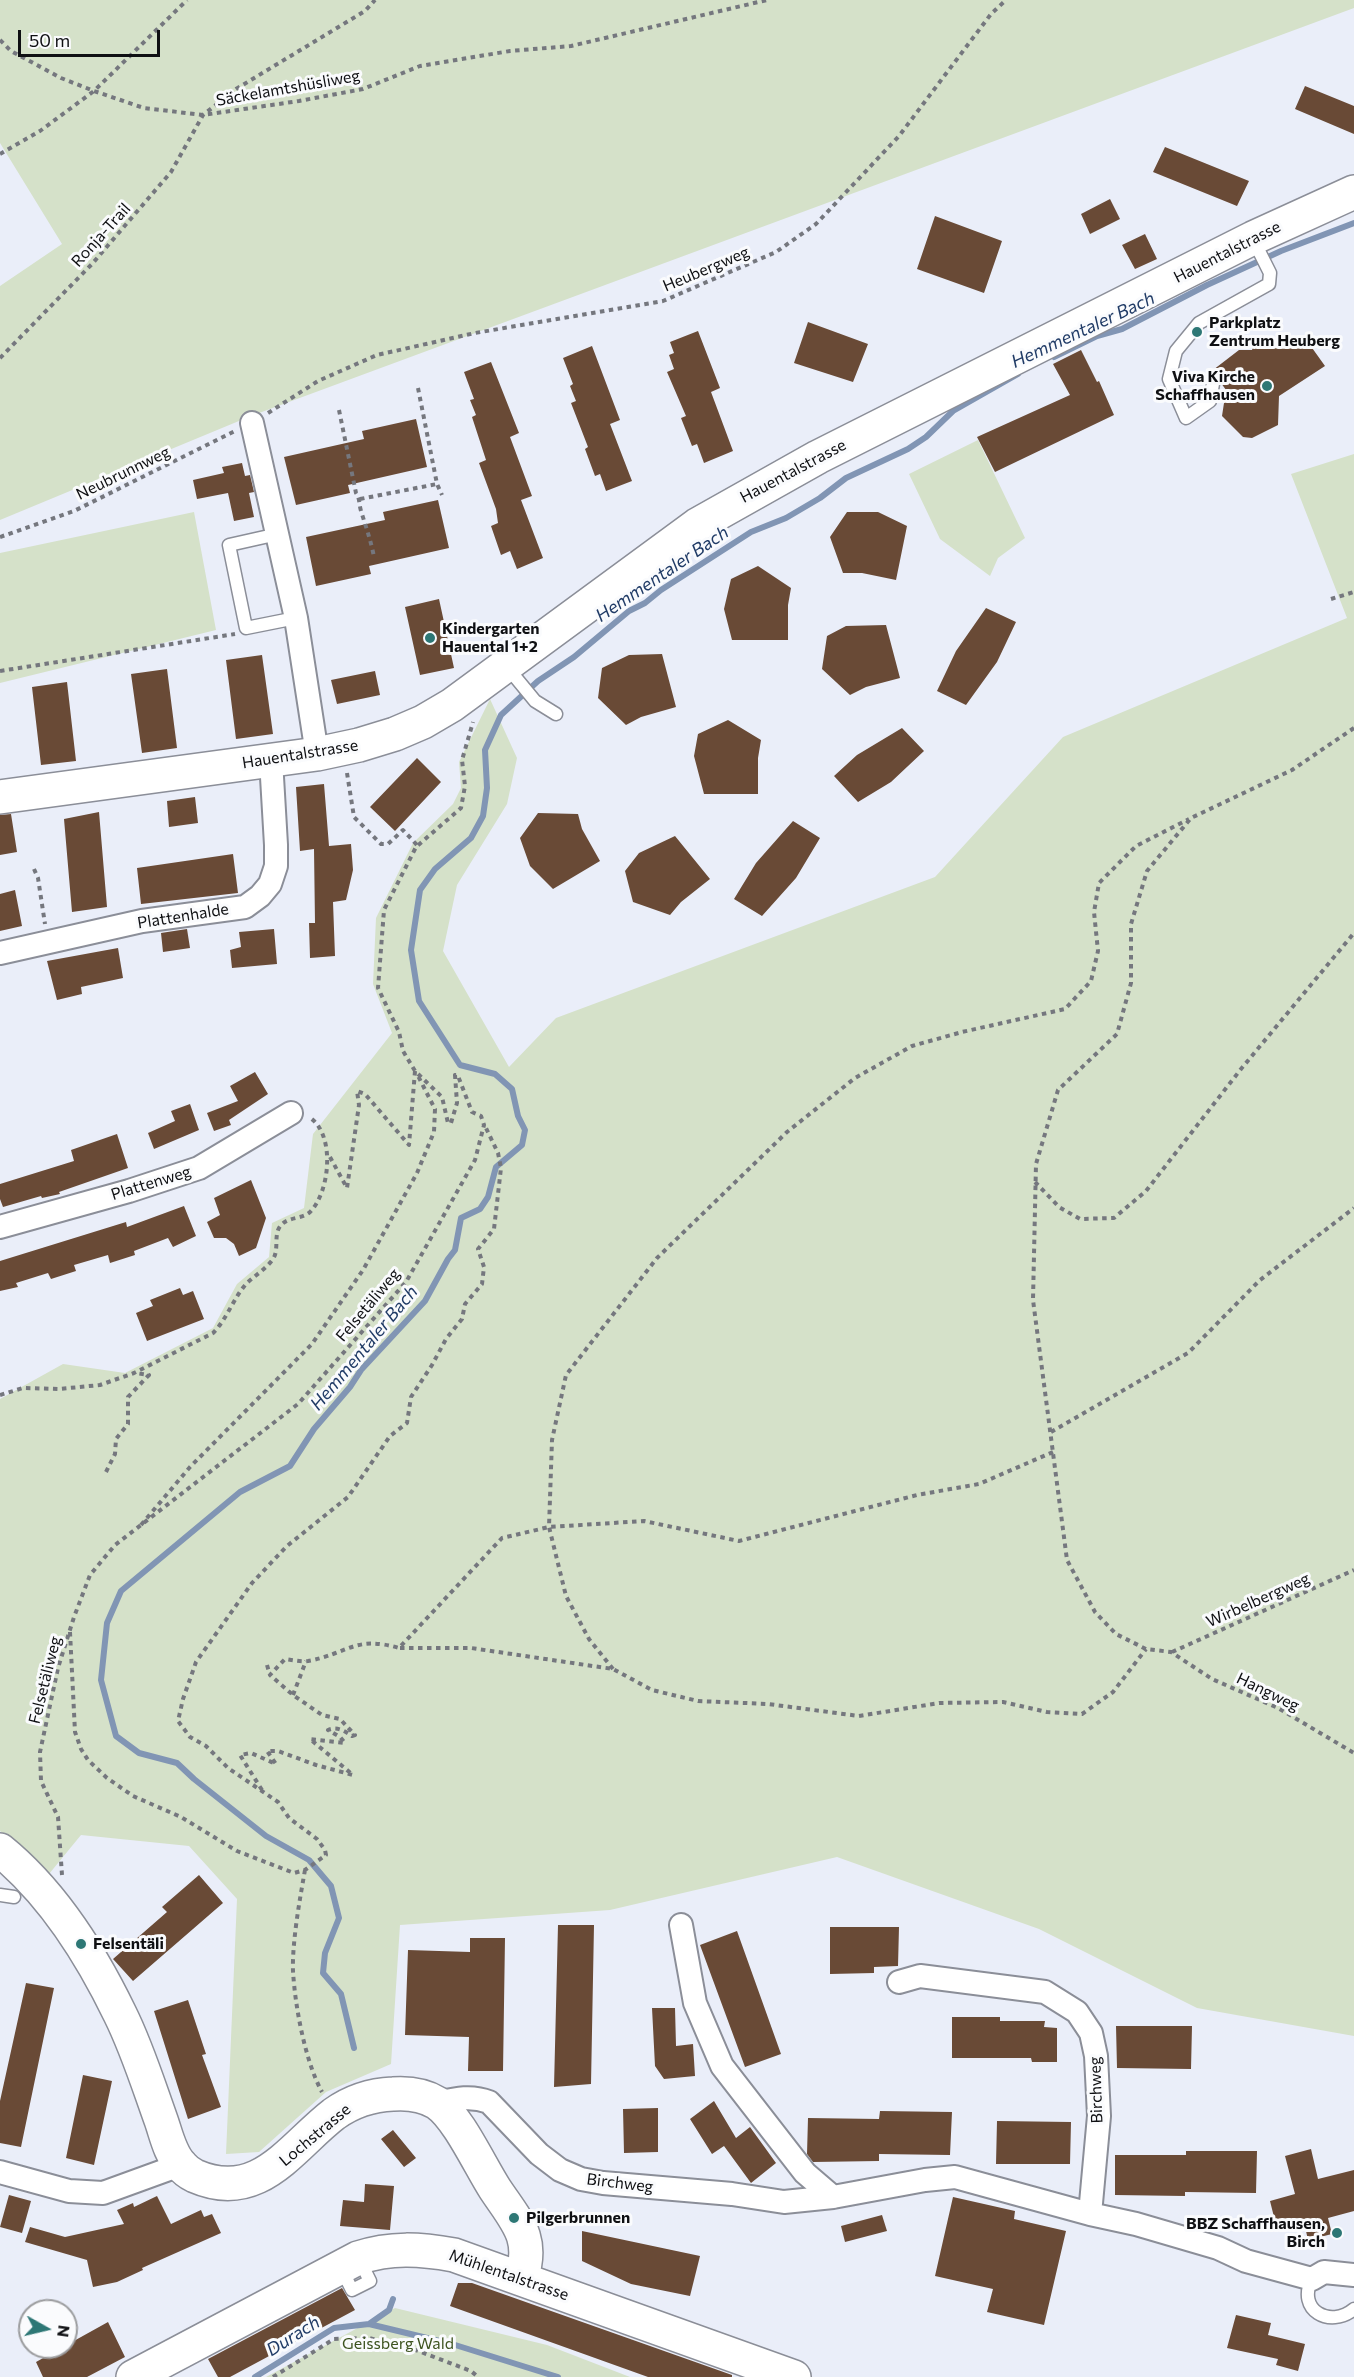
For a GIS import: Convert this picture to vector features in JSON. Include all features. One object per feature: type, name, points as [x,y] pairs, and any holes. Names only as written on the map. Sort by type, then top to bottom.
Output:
[{"type":"street","name":"Hauentalstrasse","points":[[0,797],[271,760],[331,760],[359,745],[423,722],[469,695],[698,525],[744,497],[818,457],[1256,245],[1354,192]]},
{"type":"street","points":[[252,423],[331,760]]},
{"type":"street","name":"Plattenhalde","points":[[0,953],[142,921],[245,907],[260,896],[270,884],[276,866],[271,760]]},
{"type":"street","name":"Plattenweg","points":[[0,1227],[129,1191],[199,1168],[291,1113]]},
{"type":"street","points":[[0,1850],[49,1899],[90,1957],[136,2050],[169,2144],[180,2165],[103,2193],[69,2191],[0,2172]]},
{"type":"street","points":[[681,1925],[695,2003],[722,2066],[805,2173],[833,2197]]},
{"type":"street","name":"Birchweg","points":[[899,1982],[920,1976],[1045,1992],[1077,2012],[1091,2033],[1096,2056],[1098,2116],[1090,2214]]},
{"type":"street","name":"Lochstrasse","points":[[180,2165],[194,2175],[225,2183],[255,2179],[277,2166],[334,2114],[355,2101],[376,2094],[402,2093],[420,2096],[437,2103]]},
{"type":"street","name":"Birchweg","points":[[437,2103],[465,2097],[478,2097],[489,2102],[539,2154],[560,2170],[581,2179],[732,2194],[783,2202],[833,2197],[925,2180],[955,2177],[1090,2214],[1136,2224],[1218,2248],[1246,2261],[1311,2279],[1324,2272],[1354,2276]]},
{"type":"street","points":[[437,2103],[455,2123],[519,2226],[527,2249],[521,2279]]},
{"type":"street","name":"Mühlentalstrasse","points":[[134,2377],[168,2368],[349,2262],[376,2252],[425,2249],[454,2255],[794,2377]]},
{"type":"lane","points":[[1214,378],[1210,401],[1186,418],[1169,379],[1176,351],[1199,323],[1269,284],[1270,273],[1256,245]]},
{"type":"lane","points":[[278,534],[229,545],[246,628],[296,618]]},
{"type":"lane","points":[[507,667],[535,701],[556,714]]},
{"type":"lane","points":[[0,1895],[14,1897]]},
{"type":"lane","points":[[1311,2279],[1307,2288],[1307,2297],[1311,2307],[1318,2314],[1337,2317],[1348,2314],[1354,2309]]},
{"type":"path","points":[[0,154],[40,131],[94,91],[187,0]]},
{"type":"path","points":[[204,115],[236,89],[365,11],[375,0]]},
{"type":"path","name":"Säckelamtshüsliweg","points":[[0,40],[11,51],[31,62],[61,78],[94,91],[144,108],[204,115],[298,102],[363,89],[420,66],[510,51],[571,46],[767,0]]},
{"type":"path","name":"Heubergweg","points":[[252,423],[318,381],[376,355],[475,333],[663,301],[776,252],[816,224],[899,136],[991,14],[1006,0]]},
{"type":"path","name":"Ronja-Trail","points":[[0,358],[92,264],[171,172],[204,115]]},
{"type":"path","points":[[418,388],[436,484],[442,495]]},
{"type":"path","points":[[339,410],[356,493],[360,499],[360,509],[367,526],[374,557]]},
{"type":"path","name":"Neubrunnweg","points":[[0,537],[74,511],[252,423]]},
{"type":"path","points":[[360,499],[436,484]]},
{"type":"path","points":[[1331,600],[1354,592]]},
{"type":"path","points":[[0,671],[227,636],[239,633],[246,628]]},
{"type":"path","points":[[136,1531],[190,1467],[312,1344],[363,1270],[417,1173],[434,1132],[435,1109],[403,1051],[399,1032],[378,988],[384,910],[417,845],[461,808],[465,786],[462,760],[468,732],[475,717]]},
{"type":"path","points":[[613,1669],[589,1639],[566,1596],[549,1527],[552,1440],[566,1376],[657,1258],[787,1132],[855,1078],[912,1046],[962,1032],[1065,1009],[1091,981],[1098,951],[1094,912],[1099,883],[1136,846],[1292,770],[1354,728]]},
{"type":"path","points":[[331,760],[354,817],[381,844],[388,844],[403,830],[417,845]]},
{"type":"path","points":[[1171,1652],[1146,1648],[1116,1634],[1095,1612],[1067,1560],[1033,1300],[1034,1182],[1036,1164],[1058,1090],[1117,1034],[1131,983],[1131,924],[1147,871],[1191,818]]},
{"type":"path","points":[[34,869],[38,878],[47,941]]},
{"type":"path","points":[[1034,1182],[1059,1207],[1080,1219],[1114,1218],[1146,1191],[1240,1069],[1354,933]]},
{"type":"path","points":[[70,1628],[75,1732],[88,1760],[107,1778],[133,1796],[181,1817],[237,1851],[294,1873],[305,1870],[326,1855],[317,1839],[289,1818],[278,1802],[228,1768],[206,1746],[190,1737],[178,1721],[196,1662],[252,1583],[287,1545],[348,1497],[390,1436],[407,1423],[411,1397],[446,1339],[462,1319],[465,1304],[482,1284],[484,1267],[478,1249],[494,1229],[501,1168],[498,1153],[481,1116],[472,1112],[458,1076],[455,1075],[457,1103],[451,1123],[448,1123],[442,1097],[415,1071]]},
{"type":"path","points":[[291,1113],[308,1116],[317,1122],[329,1155],[347,1188],[359,1105],[357,1091],[364,1094],[409,1145],[415,1071]]},
{"type":"path","name":"Felsetäliweg","points":[[49,1899],[63,1873],[58,1817],[41,1782],[40,1752],[58,1668],[90,1575],[115,1545],[298,1404],[406,1282],[475,1160],[484,1125]]},
{"type":"path","points":[[0,1395],[23,1388],[59,1389],[100,1385],[134,1373],[213,1333],[221,1325],[245,1285],[273,1259],[277,1230],[284,1221],[308,1214],[319,1202],[329,1155]]},
{"type":"path","points":[[1051,1432],[1188,1353],[1260,1280],[1354,1208]]},
{"type":"path","points":[[106,1472],[115,1454],[116,1439],[128,1424],[128,1397],[149,1375],[134,1373]]},
{"type":"path","points":[[399,1648],[502,1538],[549,1527],[644,1521],[740,1541],[917,1495],[979,1484],[1053,1452]]},
{"type":"path","name":"Wirbelbergweg","points":[[1171,1652],[1354,1570]]},
{"type":"path","points":[[270,1675],[285,1659],[306,1661],[348,1647],[381,1643],[399,1648],[471,1648],[613,1669],[652,1690],[698,1701],[768,1704],[859,1716],[939,1703],[1003,1702],[1047,1712],[1082,1714],[1113,1692],[1146,1648]]},
{"type":"path","name":"Hangweg","points":[[1171,1652],[1212,1679],[1278,1708],[1354,1753]]},
{"type":"path","points":[[293,1695],[306,1661]]},
{"type":"path","points":[[264,1793],[240,1755],[250,1753],[276,1764],[267,1751],[278,1751],[353,1775],[310,1739],[345,1743],[328,1730],[331,1728],[342,1729],[352,1736],[355,1735],[340,1719],[322,1715],[293,1695],[270,1675],[267,1665]]},
{"type":"path","points":[[305,1870],[299,1904],[293,1970],[302,2031],[313,2076],[334,2114]]},
{"type":"path","points":[[273,2377],[334,2339],[369,2338],[413,2349],[471,2371],[478,2377]]},
{"type":"green space","points":[[0,0],[1354,0],[1354,8],[251,416],[0,520],[0,286],[62,244],[0,143]]},
{"type":"green space","points":[[978,440],[1025,538],[998,558],[990,576],[940,539],[909,474]]},
{"type":"green space","points":[[1354,454],[1354,2036],[1197,2008],[1039,1929],[837,1857],[610,1910],[400,1925],[391,2064],[326,2092],[259,2152],[226,2154],[237,1899],[189,1846],[81,1835],[49,1874],[0,1831],[0,1399],[63,1364],[125,1373],[213,1328],[237,1284],[269,1257],[272,1223],[304,1208],[313,1134],[392,1033],[373,984],[376,918],[413,843],[453,804],[461,788],[459,762],[490,699],[517,758],[507,804],[457,885],[443,951],[509,1067],[556,1018],[935,877],[1063,737],[1347,618],[1291,474]]},
{"type":"green space","points":[[194,512],[216,630],[0,683],[0,553]]},
{"type":"green space","name":"Geissberg Wald","points":[[395,2308],[547,2345],[630,2377],[266,2377]]},
{"type":"building","points":[[1305,86],[1354,106],[1354,134],[1295,109]]},
{"type":"building","points":[[1165,147],[1249,181],[1237,206],[1153,172]]},
{"type":"building","points":[[1110,199],[1120,219],[1090,234],[1081,214]]},
{"type":"building","points":[[935,216],[1002,241],[984,293],[917,269]]},
{"type":"building","points":[[1145,234],[1157,259],[1135,269],[1122,245]]},
{"type":"building","points":[[808,322],[868,344],[853,382],[794,363]]},
{"type":"building","points":[[698,331],[720,388],[711,392],[733,451],[704,463],[697,444],[692,446],[681,418],[686,416],[667,372],[674,369],[669,355],[674,353],[670,342]]},
{"type":"building","points":[[1305,338],[1325,366],[1279,396],[1278,425],[1252,438],[1243,437],[1222,416],[1226,390],[1221,383],[1221,375],[1213,370],[1239,350],[1252,350],[1255,341],[1290,347]]},
{"type":"building","points":[[592,346],[620,420],[610,424],[632,481],[606,491],[600,474],[595,476],[585,449],[588,447],[571,403],[576,401],[570,386],[573,384],[563,358]]},
{"type":"building","points":[[1081,350],[1097,382],[1099,381],[1114,415],[995,472],[977,437],[1070,395],[1053,364]]},
{"type":"building","points":[[491,362],[519,433],[510,437],[532,496],[521,500],[543,558],[517,569],[510,551],[501,555],[491,526],[498,523],[496,509],[479,463],[486,460],[472,417],[476,415],[470,400],[474,399],[464,372]]},
{"type":"building","points":[[416,419],[427,467],[348,485],[350,493],[296,505],[284,457],[364,439],[362,431]]},
{"type":"building","points":[[242,463],[245,476],[250,475],[254,492],[249,493],[254,517],[234,521],[228,493],[197,499],[193,480],[224,473],[222,467]]},
{"type":"building","points":[[438,500],[449,548],[369,566],[371,574],[316,586],[306,537],[385,520],[383,512]]},
{"type":"building","points":[[847,512],[878,512],[907,526],[896,580],[862,573],[843,573],[830,537]]},
{"type":"building","points":[[758,566],[791,588],[788,605],[788,640],[732,640],[724,609],[731,579]]},
{"type":"building","name":"Kindergarten Hauental 1+2","points":[[439,599],[454,668],[420,675],[405,607]]},
{"type":"building","points":[[986,608],[1016,622],[997,662],[966,705],[937,691],[956,651]]},
{"type":"building","points":[[886,625],[900,678],[866,687],[850,695],[822,669],[827,636],[846,626]]},
{"type":"building","points":[[662,654],[676,707],[641,717],[626,725],[598,698],[602,668],[629,655]]},
{"type":"building","points":[[262,655],[273,734],[236,739],[226,660]]},
{"type":"building","points":[[167,669],[177,748],[142,753],[131,674]]},
{"type":"building","points":[[375,671],[380,695],[337,704],[331,680]]},
{"type":"building","points":[[67,682],[76,761],[41,765],[32,687]]},
{"type":"building","points":[[728,720],[761,740],[758,758],[758,794],[704,794],[694,756],[698,734]]},
{"type":"building","points":[[902,728],[924,751],[891,782],[858,802],[834,776],[857,755]]},
{"type":"building","points":[[417,758],[441,782],[395,831],[370,807]]},
{"type":"building","points":[[324,784],[329,846],[351,844],[353,870],[346,900],[333,902],[335,956],[310,958],[309,923],[315,923],[314,849],[300,851],[296,787]]},
{"type":"building","points":[[195,797],[198,823],[169,827],[167,801]]},
{"type":"building","points":[[99,812],[107,907],[72,912],[64,819]]},
{"type":"building","points":[[538,813],[578,814],[582,829],[600,861],[553,889],[530,866],[520,838]]},
{"type":"building","points":[[11,814],[17,852],[0,855],[0,815]]},
{"type":"building","points":[[793,821],[820,838],[796,878],[762,916],[734,899],[756,863]]},
{"type":"building","points":[[675,836],[710,879],[681,902],[670,915],[633,902],[625,871],[639,853]]},
{"type":"building","points":[[233,854],[238,893],[141,904],[137,868]]},
{"type":"building","points":[[15,890],[22,926],[0,931],[0,894]]},
{"type":"building","points":[[187,929],[190,948],[163,952],[161,933]]},
{"type":"building","points":[[274,929],[277,964],[232,968],[230,950],[241,947],[239,932]]},
{"type":"building","points":[[118,948],[123,978],[81,987],[82,994],[57,1000],[47,961]]},
{"type":"building","points":[[255,1072],[268,1094],[229,1120],[231,1125],[214,1131],[207,1113],[238,1101],[230,1086]]},
{"type":"building","points":[[190,1104],[199,1130],[154,1149],[148,1133],[175,1121],[171,1111]]},
{"type":"building","points":[[117,1134],[128,1168],[59,1192],[60,1194],[42,1198],[41,1196],[3,1207],[0,1199],[0,1184],[74,1161],[71,1150]]},
{"type":"building","points":[[251,1180],[266,1218],[256,1248],[239,1256],[234,1244],[226,1238],[214,1238],[207,1222],[220,1215],[214,1198]]},
{"type":"building","points":[[184,1206],[196,1236],[173,1247],[168,1238],[134,1251],[135,1255],[110,1263],[108,1255],[74,1265],[76,1271],[51,1279],[48,1273],[16,1283],[18,1287],[0,1291],[0,1261],[126,1222],[127,1227]]},
{"type":"building","points":[[180,1288],[183,1295],[193,1291],[204,1319],[147,1341],[136,1313],[153,1306],[150,1300]]},
{"type":"building","points":[[199,1875],[223,1903],[133,1981],[113,1959],[167,1912],[162,1907]]},
{"type":"building","points":[[558,1925],[594,1925],[591,2084],[554,2087]]},
{"type":"building","points":[[830,1927],[899,1927],[898,1966],[874,1967],[874,1973],[830,1974]]},
{"type":"building","points":[[737,1931],[781,2054],[745,2067],[700,1945]]},
{"type":"building","points":[[470,1938],[505,1938],[503,2071],[468,2071],[469,2037],[405,2035],[408,1950],[470,1952]]},
{"type":"building","points":[[26,1983],[54,1988],[21,2147],[0,2143],[0,2101]]},
{"type":"building","points":[[188,2000],[206,2054],[202,2055],[221,2107],[188,2119],[154,2011]]},
{"type":"building","points":[[652,2008],[675,2008],[676,2046],[693,2044],[695,2076],[664,2079],[655,2066]]},
{"type":"building","points":[[952,2017],[1000,2017],[1000,2021],[1045,2021],[1044,2027],[1057,2028],[1057,2062],[1032,2062],[1031,2058],[952,2058]]},
{"type":"building","points":[[1116,2026],[1192,2026],[1191,2069],[1117,2068]]},
{"type":"building","points":[[83,2075],[112,2081],[94,2165],[66,2158]]},
{"type":"building","points":[[714,2101],[736,2138],[750,2127],[776,2163],[751,2183],[724,2146],[712,2154],[690,2119]]},
{"type":"building","points":[[658,2108],[658,2152],[624,2153],[623,2109]]},
{"type":"building","points":[[880,2111],[952,2112],[950,2155],[879,2154],[879,2161],[813,2162],[807,2154],[808,2118],[879,2119]]},
{"type":"building","points":[[997,2121],[1071,2122],[1070,2164],[996,2164]]},
{"type":"building","points":[[393,2130],[416,2158],[404,2167],[381,2139]]},
{"type":"building","points":[[1311,2149],[1318,2179],[1354,2170],[1354,2211],[1328,2218],[1332,2234],[1308,2240],[1304,2222],[1277,2229],[1270,2201],[1295,2194],[1285,2156]]},
{"type":"building","points":[[1186,2151],[1257,2151],[1256,2193],[1185,2192],[1185,2196],[1115,2195],[1115,2155],[1186,2155]]},
{"type":"building","points":[[365,2184],[394,2186],[390,2230],[340,2226],[343,2200],[364,2202]]},
{"type":"building","points":[[9,2195],[31,2201],[22,2233],[0,2227]]},
{"type":"building","points":[[157,2196],[171,2224],[201,2210],[204,2217],[212,2214],[221,2233],[142,2268],[143,2270],[117,2282],[93,2287],[87,2260],[25,2242],[30,2227],[65,2237],[124,2224],[117,2210],[133,2203],[134,2207]]},
{"type":"building","points":[[953,2197],[1015,2211],[1014,2219],[1066,2231],[1044,2325],[987,2312],[993,2289],[935,2276]]},
{"type":"building","points":[[882,2215],[887,2231],[845,2242],[841,2226]]},
{"type":"building","points":[[582,2231],[700,2256],[690,2296],[631,2284],[582,2261]]},
{"type":"building","points":[[458,2283],[472,2283],[732,2375],[732,2377],[648,2377],[450,2306]]},
{"type":"building","points":[[342,2288],[355,2310],[230,2377],[218,2377],[208,2359]]},
{"type":"building","points":[[1236,2315],[1271,2323],[1268,2335],[1305,2344],[1298,2371],[1276,2365],[1278,2359],[1227,2348]]},
{"type":"building","points":[[108,2322],[125,2357],[87,2377],[43,2377],[36,2362],[41,2359],[78,2359],[78,2339]]},
{"type":"waterway","name":"Hemmentaler Bach","points":[[1054,357],[1097,336],[1122,329],[1207,285],[1281,251],[1354,223]]},
{"type":"waterway","name":"Hemmentaler Bach","points":[[354,2048],[341,1994],[323,1973],[325,1953],[339,1918],[331,1886],[309,1860],[266,1836],[177,1763],[139,1753],[116,1736],[101,1680],[107,1623],[121,1591],[240,1492],[290,1466],[314,1429],[350,1387],[361,1370],[425,1301],[455,1250],[461,1218],[480,1209],[488,1197],[496,1167],[522,1145],[525,1130],[518,1116],[512,1089],[495,1074],[460,1065],[419,1001],[411,950],[420,890],[435,869],[471,838],[483,816],[487,788],[485,750],[501,715],[538,681],[574,657],[629,611],[645,603],[661,590],[751,532],[786,518],[820,498],[846,478],[908,449],[926,437],[953,411],[1018,374]]},
{"type":"waterway","name":"Hemmentaler Bach","points":[[369,2324],[389,2310],[393,2299]]},
{"type":"waterway","name":"Durach","points":[[255,2377],[334,2328],[369,2324],[452,2344],[558,2377]]},
{"type":"place","name":"Parkplatz Zentrum Heuberg","points":[[1197,332]]},
{"type":"place","name":"Viva Kirche Schaffhausen","points":[[1267,386]]},
{"type":"place","name":"Kindergarten Hauental 1+2","points":[[430,638]]},
{"type":"place","name":"Felsentäli","points":[[81,1944]]},
{"type":"place","name":"Pilgerbrunnen","points":[[514,2218]]},
{"type":"place","name":"BBZ Schaffhausen, Birch","points":[[1337,2233]]}]
